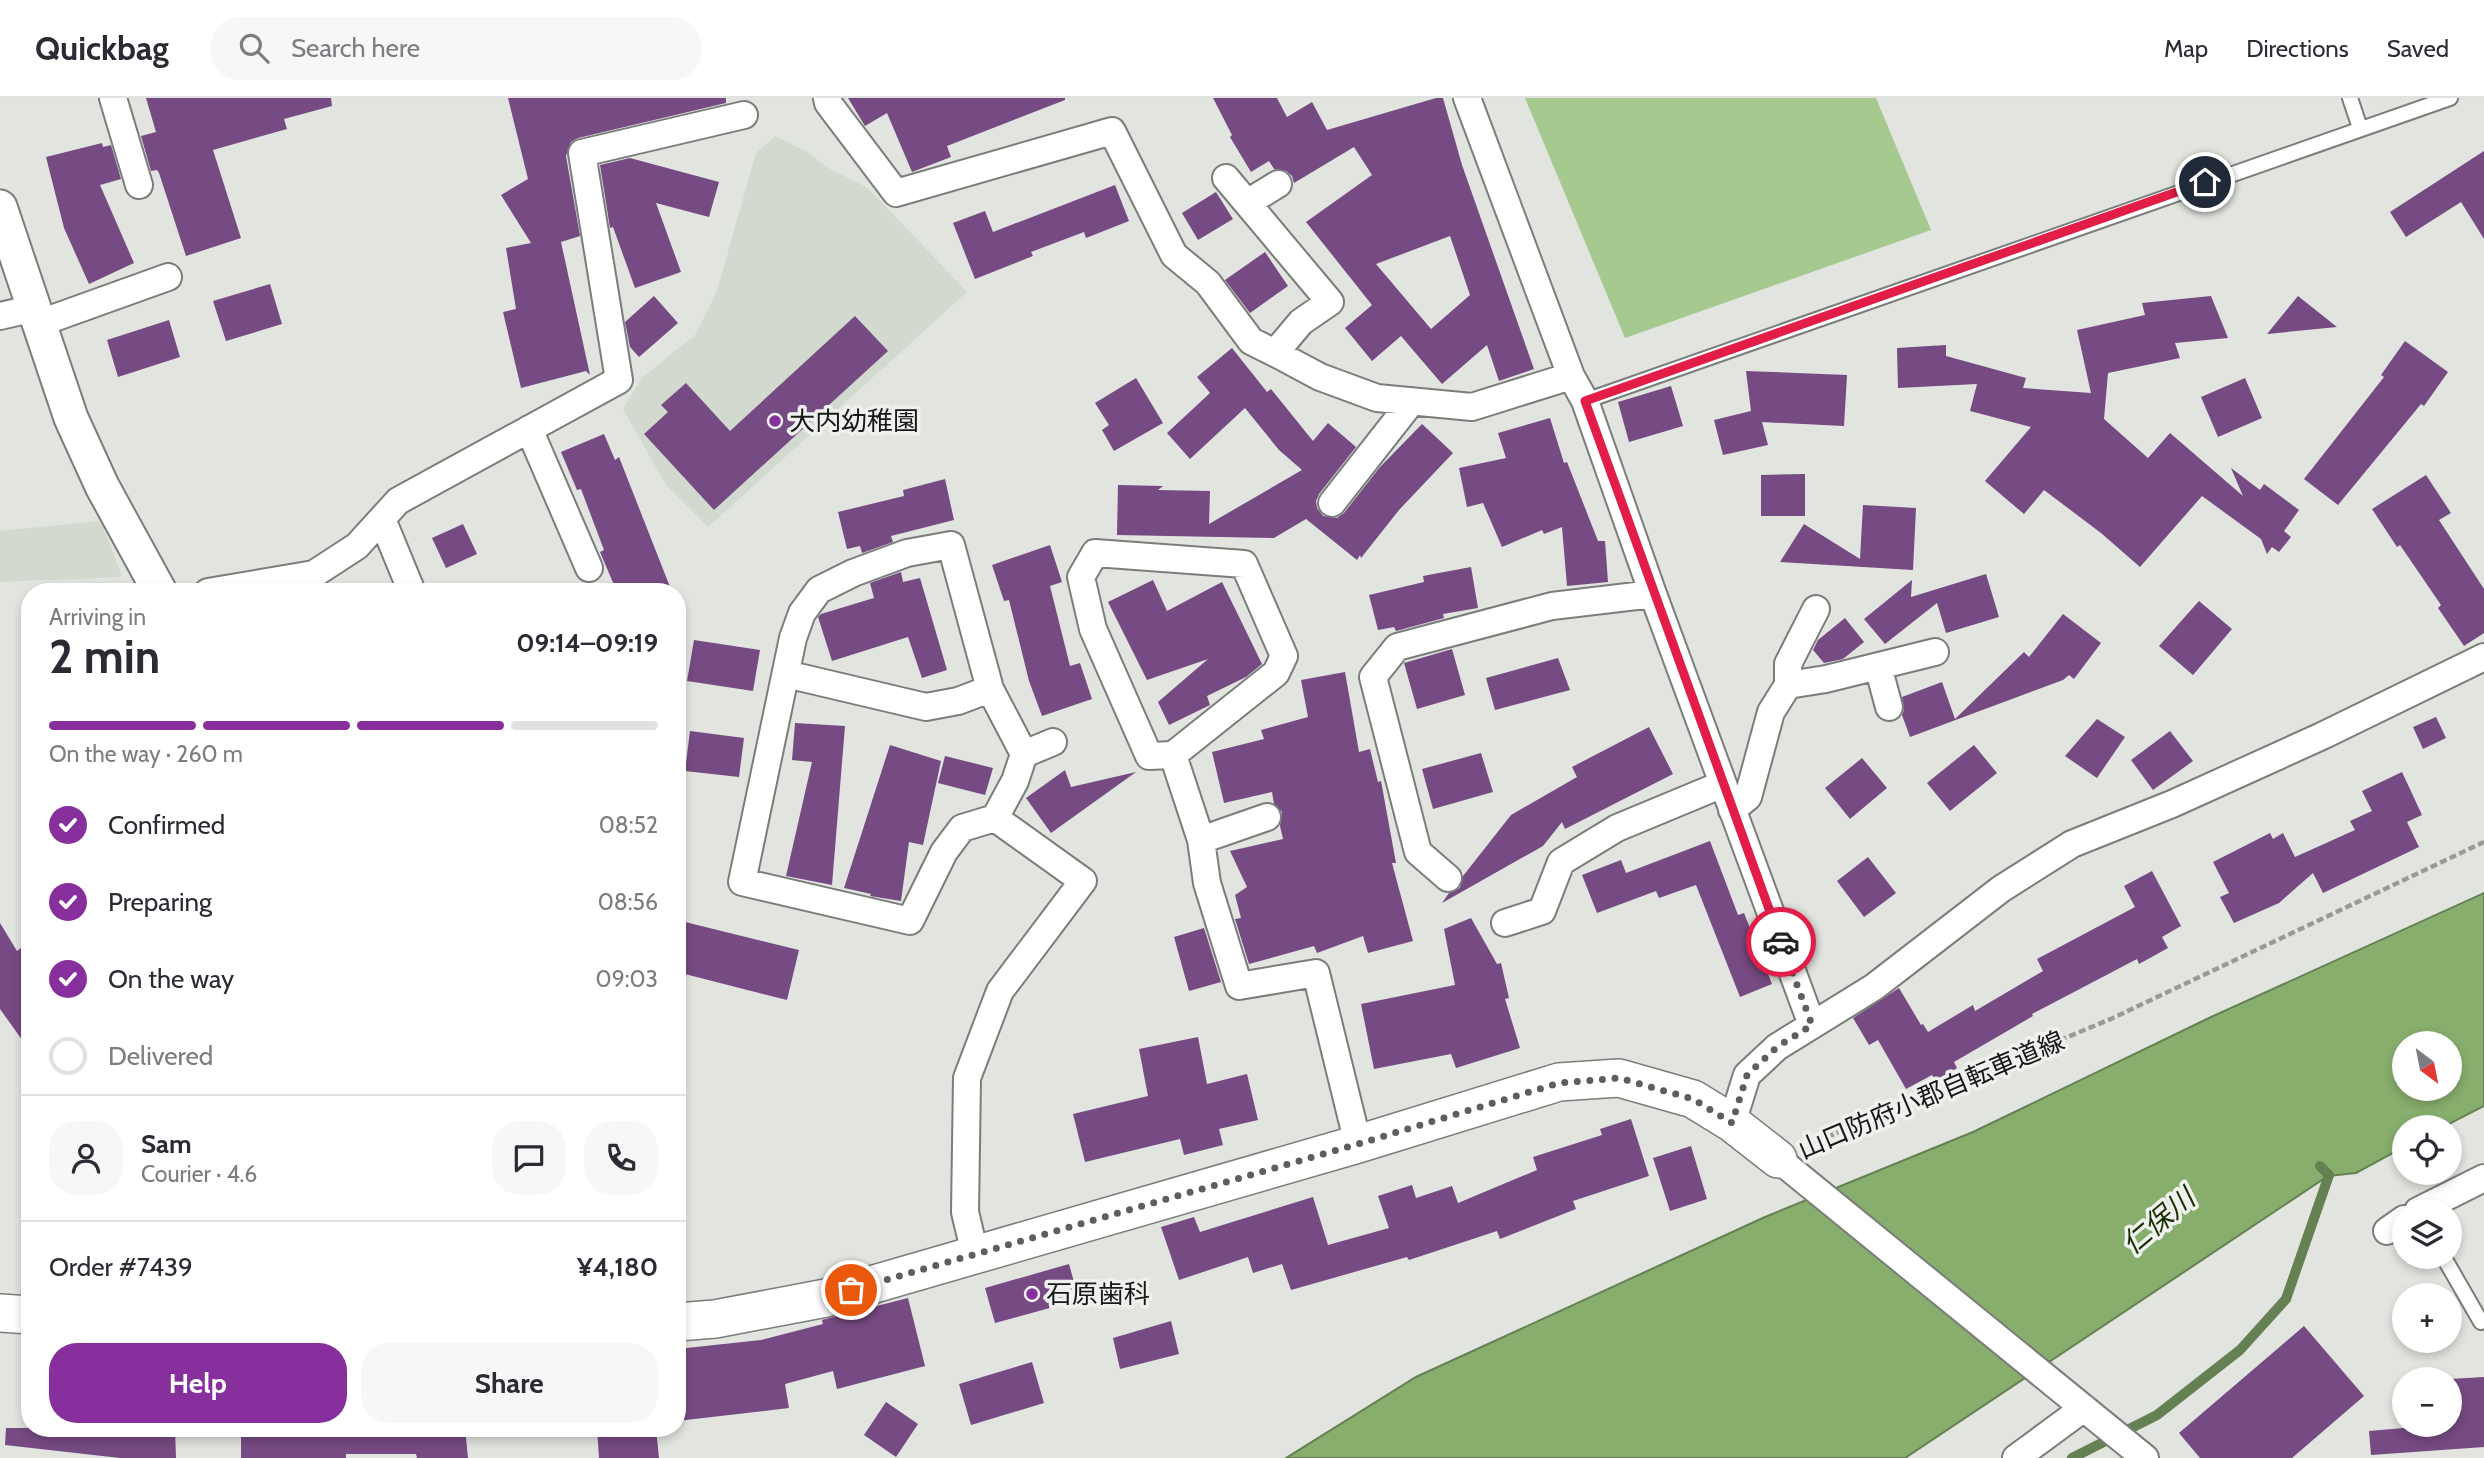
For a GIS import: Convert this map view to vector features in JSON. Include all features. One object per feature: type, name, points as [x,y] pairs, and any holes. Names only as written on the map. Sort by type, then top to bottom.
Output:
[{"type":"main road","name":"山口防府小郡自転車道線","points":[[686,1321],[715,1319],[826,1298],[1559,1083],[1619,1078],[1693,1099],[1732,1123],[1783,1164]]},
{"type":"main road","points":[[0,1313],[21,1314]]},
{"type":"street","points":[[113,98],[139,185]]},
{"type":"street","points":[[827,98],[828,103],[896,194],[1112,131],[1174,255],[1208,283],[1251,341],[1320,377],[1377,398],[1472,407],[1572,376]]},
{"type":"street","points":[[1467,98],[1572,376],[1585,401],[1812,1025]]},
{"type":"street","points":[[261,583],[314,574],[357,546],[398,501],[619,380],[582,153],[744,115]]},
{"type":"street","points":[[1226,178],[1330,302],[1301,322],[1275,354]]},
{"type":"street","points":[[1247,203],[1278,184]]},
{"type":"street","points":[[0,207],[71,418],[102,486],[155,583]]},
{"type":"street","points":[[0,316],[37,316],[168,277]]},
{"type":"street","points":[[1332,503],[1412,401]]},
{"type":"street","points":[[529,429],[589,568]]},
{"type":"street","points":[[382,519],[408,583]]},
{"type":"street","points":[[951,545],[990,689],[1024,754],[995,818],[962,828],[944,852],[910,921],[742,882],[793,638],[802,613],[819,590],[853,573],[907,553],[951,545]]},
{"type":"street","points":[[1095,553],[1244,564],[1284,656],[1276,673],[1173,755],[1149,756],[1093,629],[1081,577],[1095,553]]},
{"type":"street","points":[[1448,878],[1418,852],[1373,677],[1397,647],[1552,606],[1653,594]]},
{"type":"street","points":[[1732,810],[1748,797],[1771,712],[1788,685],[1788,664],[1816,609]]},
{"type":"street","points":[[1788,685],[1825,679],[1935,652]]},
{"type":"street","points":[[1732,1123],[1747,1075],[1777,1047],[1874,987],[2001,888],[2072,844],[2172,804],[2322,736],[2484,657]]},
{"type":"street","points":[[1878,666],[1889,707]]},
{"type":"street","points":[[786,674],[926,707],[958,701],[990,689]]},
{"type":"street","points":[[1024,754],[1053,743]]},
{"type":"street","points":[[1173,755],[1201,840],[1207,883],[1239,986],[1317,973],[1358,1144]]},
{"type":"street","points":[[1505,923],[1542,911],[1562,862],[1617,828],[1723,784]]},
{"type":"street","points":[[1201,840],[1267,817]]},
{"type":"street","points":[[975,1254],[965,1212],[967,1077],[1000,991],[1083,881],[995,818]]},
{"type":"street","points":[[1783,1164],[2145,1458]]},
{"type":"street","points":[[2442,1199],[2484,1178]]},
{"type":"street","points":[[2016,1458],[2084,1409]]},
{"type":"lane","points":[[2350,98],[2360,128]]},
{"type":"lane","points":[[1585,401],[2450,98]]},
{"type":"lane","points":[[2450,1269],[2481,1322]]},
{"type":"path","name":"山口防府小郡自転車道線","points":[[1783,1164],[1904,1102],[2113,1018],[2484,842]]},
{"type":"shaded area","points":[[1525,98],[1876,98],[1931,230],[1625,338]]},
{"type":"shaded area","points":[[775,136],[868,188],[967,292],[708,527],[666,485],[623,409],[642,378],[696,334],[717,291],[756,153]]},
{"type":"shaded area","points":[[101,521],[122,577],[0,582],[0,531]]},
{"type":"water","name":"仁保川","points":[[2484,893],[2484,1106],[2462,1117],[2462,1115],[2392,1115],[2392,1154],[2356,1173],[2328,1176],[1905,1458],[1286,1458],[1416,1377],[1765,1217],[1973,1132],[2209,1018]]},
{"type":"building","points":[[146,98],[331,98],[332,106],[284,119],[287,129],[213,150],[241,238],[186,256],[159,173],[157,170],[151,171],[141,136],[156,132]]},
{"type":"building","points":[[508,98],[726,98],[726,103],[578,138],[571,142],[566,156],[580,236],[561,242],[590,375],[586,371],[521,388],[503,312],[516,309],[506,248],[531,243],[501,195],[528,179]]},
{"type":"building","points":[[848,98],[1065,100],[947,146],[951,157],[912,172],[887,113],[865,126]]},
{"type":"building","points":[[1213,98],[1277,98],[1287,117],[1312,102],[1327,130],[1443,98],[1462,165],[1534,369],[1499,381],[1487,345],[1442,384],[1401,336],[1372,361],[1345,328],[1372,305],[1306,222],[1372,175],[1354,147],[1294,183],[1292,176],[1286,171],[1274,169],[1269,161],[1251,172],[1230,137],[1232,135]],"holes":[[[1450,236],[1470,295],[1431,329],[1376,264]]]},
{"type":"building","points":[[102,143],[103,147],[111,145],[121,179],[100,185],[134,263],[89,284],[64,228],[46,157]]},
{"type":"building","points":[[2484,151],[2484,239],[2461,202],[2406,237],[2390,212]]},
{"type":"building","points":[[630,158],[719,182],[709,217],[656,203],[681,272],[635,288],[613,227],[610,228],[600,165]]},
{"type":"building","points":[[1115,185],[1129,221],[1086,238],[1084,232],[1031,252],[1033,256],[975,279],[953,223],[985,211],[993,232]]},
{"type":"building","points":[[1216,192],[1233,219],[1198,240],[1182,213]]},
{"type":"building","points":[[1265,252],[1288,286],[1250,313],[1225,280]]},
{"type":"building","points":[[270,284],[282,324],[226,341],[213,301]]},
{"type":"building","points":[[654,296],[678,323],[639,357],[630,347],[625,322]]},
{"type":"building","points":[[2211,296],[2228,338],[2175,343],[2180,358],[2108,373],[2104,419],[2148,458],[2170,433],[2243,496],[2231,468],[2260,490],[2264,484],[2299,510],[2284,531],[2291,537],[2279,552],[2272,547],[2267,554],[2261,539],[2202,496],[2140,567],[2101,533],[2044,490],[2024,514],[1985,481],[2031,427],[1970,411],[1977,384],[1898,388],[1897,348],[1946,345],[1946,356],[2026,378],[2023,388],[2091,393],[2077,330],[2145,315],[2142,303]]},
{"type":"building","points":[[2298,296],[2337,327],[2267,334]]},
{"type":"building","name":"大内幼稚園","points":[[855,316],[888,351],[714,510],[644,434],[668,412],[661,405],[686,383],[730,431]]},
{"type":"building","points":[[169,320],[180,357],[118,377],[107,340]]},
{"type":"building","points":[[2405,341],[2448,372],[2424,406],[2421,404],[2338,505],[2304,479],[2384,377],[2381,375]]},
{"type":"building","points":[[1232,348],[1267,392],[1271,389],[1313,441],[1328,423],[1356,447],[1319,494],[1317,508],[1323,516],[1337,518],[1344,513],[1380,467],[1422,424],[1453,453],[1399,510],[1361,558],[1360,555],[1357,560],[1306,519],[1274,538],[1117,535],[1118,485],[1163,486],[1158,490],[1210,491],[1209,524],[1302,470],[1279,450],[1245,408],[1190,459],[1167,433],[1210,393],[1197,377]]},
{"type":"building","points":[[1746,371],[1847,375],[1844,426],[1762,422],[1768,445],[1723,455],[1714,420],[1751,411]]},
{"type":"building","points":[[1136,378],[1163,423],[1114,451],[1102,430],[1109,425],[1095,403]]},
{"type":"building","points":[[2245,378],[2262,418],[2218,437],[2201,397]]},
{"type":"building","points":[[1671,386],[1683,426],[1629,442],[1618,402]]},
{"type":"building","points":[[1550,418],[1564,463],[1567,462],[1598,541],[1605,541],[1608,582],[1567,586],[1562,527],[1544,534],[1542,530],[1502,547],[1483,503],[1467,507],[1459,468],[1506,458],[1498,433]]},
{"type":"building","points":[[604,434],[615,460],[619,457],[668,583],[613,583],[600,552],[604,550],[581,489],[577,490],[561,452]]},
{"type":"building","points":[[1805,474],[1805,516],[1761,516],[1761,475]]},
{"type":"building","points":[[2426,475],[2451,513],[2439,520],[2484,589],[2484,633],[2464,646],[2438,608],[2441,605],[2372,509]]},
{"type":"building","points":[[945,479],[954,520],[891,536],[893,542],[862,553],[860,546],[847,549],[838,512],[904,496],[903,490]]},
{"type":"building","points":[[1863,505],[1916,508],[1913,570],[1780,562],[1804,524],[1860,559]]},
{"type":"building","points":[[463,524],[477,554],[446,568],[432,538]]},
{"type":"building","points":[[1050,545],[1062,582],[1050,586],[1070,666],[1080,663],[1092,699],[1042,716],[1029,681],[1009,600],[1004,601],[992,565]]},
{"type":"building","points":[[1471,567],[1478,608],[1443,614],[1444,618],[1396,631],[1394,627],[1378,630],[1369,595],[1424,582],[1423,576]]},
{"type":"building","points":[[901,572],[903,582],[920,578],[947,670],[922,678],[908,637],[832,661],[818,617],[874,598],[870,583]]},
{"type":"building","points":[[1986,574],[1999,617],[1946,633],[1937,603],[1885,644],[1864,619],[1912,580],[1911,597]]},
{"type":"building","points":[[1153,580],[1167,611],[1222,582],[1262,664],[1246,677],[1207,696],[1210,705],[1169,725],[1158,702],[1208,659],[1147,680],[1108,602]]},
{"type":"building","points":[[2199,601],[2232,629],[2193,675],[2159,646]]},
{"type":"building","points":[[2063,614],[2101,643],[2074,679],[2069,675],[2063,680],[1910,737],[1902,715],[1902,697],[1942,682],[1955,719],[2024,652],[2029,657]]},
{"type":"building","points":[[1845,618],[1864,642],[1843,659],[1824,663],[1813,650],[1818,640]]},
{"type":"building","points":[[694,640],[760,650],[753,691],[687,681]]},
{"type":"building","points":[[1452,649],[1465,695],[1417,709],[1404,663]]},
{"type":"building","points":[[1558,658],[1570,690],[1495,710],[1486,678]]},
{"type":"building","points":[[1345,672],[1359,752],[1370,749],[1378,782],[1381,781],[1396,863],[1392,863],[1413,941],[1368,953],[1363,936],[1317,953],[1314,946],[1249,964],[1235,919],[1241,918],[1235,895],[1247,887],[1230,851],[1283,839],[1280,826],[1282,812],[1274,804],[1272,792],[1224,803],[1212,752],[1264,739],[1261,730],[1308,717],[1301,680]]},
{"type":"building","points":[[2436,717],[2446,738],[2423,749],[2413,727]]},
{"type":"building","points":[[2097,719],[2125,737],[2097,778],[2065,756]]},
{"type":"building","points":[[795,723],[845,726],[832,885],[786,876],[812,762],[792,760]]},
{"type":"building","points":[[1649,727],[1673,774],[1565,829],[1562,822],[1543,846],[1442,903],[1449,893],[1460,888],[1463,876],[1511,815],[1577,777],[1572,767]]},
{"type":"building","points":[[690,731],[744,738],[739,777],[686,771]]},
{"type":"building","points":[[2170,731],[2193,761],[2153,790],[2131,760]]},
{"type":"building","points":[[890,745],[941,761],[923,845],[909,842],[901,901],[844,888]]},
{"type":"building","points":[[1974,745],[1997,773],[1950,811],[1927,783]]},
{"type":"building","points":[[1481,753],[1493,792],[1433,809],[1422,769]]},
{"type":"building","points":[[945,756],[993,768],[985,795],[938,783]]},
{"type":"building","points":[[1862,758],[1887,788],[1850,819],[1825,788]]},
{"type":"building","points":[[1065,770],[1071,787],[1136,772],[1051,833],[1026,798]]},
{"type":"building","points":[[2402,772],[2422,815],[2407,822],[2419,847],[2323,893],[2313,873],[2279,903],[2234,923],[2220,897],[2229,893],[2213,862],[2270,833],[2273,839],[2283,833],[2295,857],[2355,830],[2350,821],[2372,811],[2362,791]]},
{"type":"building","points":[[1710,841],[1738,915],[1744,913],[1772,984],[1740,997],[1696,885],[1659,898],[1656,891],[1597,913],[1582,875],[1621,860],[1626,873]]},
{"type":"building","points":[[1868,857],[1896,893],[1864,917],[1837,881]]},
{"type":"building","points":[[2152,871],[2181,926],[2162,937],[2168,948],[2139,964],[2137,959],[2032,1014],[2033,1016],[1954,1062],[1957,1068],[1936,1080],[1932,1075],[1906,1089],[1878,1040],[1869,1045],[1853,1018],[1899,988],[1928,1032],[1973,1005],[1975,1011],[2043,971],[2037,959],[2135,907],[2124,886]]},
{"type":"building","points":[[1471,918],[1497,964],[1501,963],[1509,998],[1505,999],[1520,1048],[1456,1068],[1451,1054],[1374,1069],[1361,1004],[1455,985],[1444,929]]},
{"type":"building","points":[[686,922],[799,950],[787,1000],[686,974]]},
{"type":"building","points":[[0,923],[17,951],[21,948],[21,1038],[0,1009]]},
{"type":"building","points":[[1204,928],[1221,982],[1189,991],[1174,937]]},
{"type":"building","points":[[1198,1037],[1207,1084],[1247,1074],[1258,1120],[1219,1129],[1223,1145],[1184,1155],[1180,1139],[1085,1162],[1073,1114],[1148,1096],[1139,1049]]},
{"type":"building","points":[[1631,1119],[1649,1176],[1573,1201],[1576,1209],[1500,1239],[1497,1231],[1409,1260],[1407,1257],[1291,1290],[1282,1264],[1253,1273],[1248,1257],[1179,1280],[1161,1227],[1194,1217],[1200,1232],[1313,1197],[1328,1245],[1389,1228],[1378,1196],[1412,1185],[1416,1198],[1452,1186],[1458,1203],[1537,1170],[1533,1157],[1602,1135],[1600,1129]]},
{"type":"building","points":[[1691,1146],[1707,1199],[1670,1211],[1653,1158]]},
{"type":"building","name":"石原歯科","points":[[1069,1264],[1079,1300],[995,1323],[985,1288]]},
{"type":"building","points":[[908,1298],[925,1366],[837,1389],[833,1371],[785,1384],[789,1408],[686,1420],[686,1348],[761,1340],[823,1324],[822,1320]]},
{"type":"building","points":[[1171,1321],[1179,1354],[1120,1369],[1113,1338]]},
{"type":"building","points":[[2304,1326],[2364,1396],[2292,1458],[2200,1458],[2179,1433]]},
{"type":"building","points":[[1032,1362],[1044,1403],[971,1425],[959,1384]]},
{"type":"building","points":[[2484,1377],[2484,1447],[2371,1455],[2369,1431],[2392,1429],[2392,1437],[2462,1437],[2462,1378]]},
{"type":"building","points":[[886,1402],[918,1424],[896,1457],[864,1435]]},
{"type":"building","points":[[6,1428],[21,1428],[21,1437],[175,1437],[176,1458],[120,1458],[5,1445]]},
{"type":"building","points":[[241,1437],[466,1437],[468,1458],[417,1458],[416,1454],[346,1454],[346,1458],[241,1458]]},
{"type":"building","points":[[598,1437],[657,1437],[659,1458],[599,1458]]},
{"type":"waterway","points":[[2072,1458],[2157,1415],[2240,1350],[2286,1299],[2329,1175],[2320,1166]]},
{"type":"way so far","points":[[851,1290],[1358,1144],[1559,1083],[1619,1078],[1693,1099],[1732,1123],[1747,1075],[1777,1047],[1812,1025],[1781,942]]},
{"type":"place","name":"大内幼稚園","points":[[775,421]]},
{"type":"place","name":"石原歯科","points":[[1032,1294]]},
{"type":"route","points":[[1781,942],[1585,401],[2205,182]]}]
